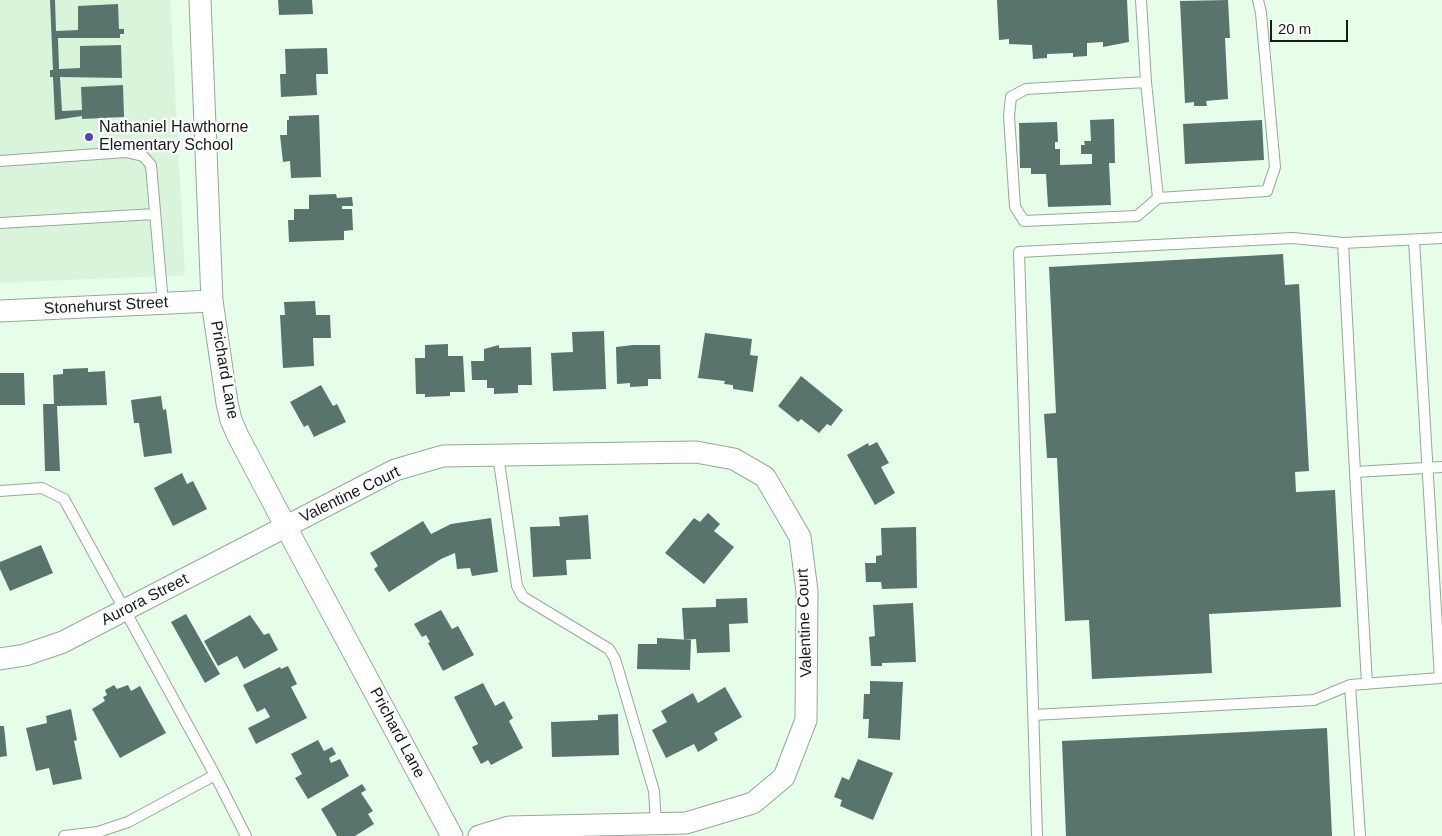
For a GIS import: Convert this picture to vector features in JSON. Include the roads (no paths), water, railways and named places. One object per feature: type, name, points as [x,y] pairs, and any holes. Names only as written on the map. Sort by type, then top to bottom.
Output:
[{"type":"street","name":"Prichard Lane","points":[[200,0],[212,302],[231,420],[286,527],[452,836]]},
{"type":"street","name":"Stonehurst Street","points":[[0,311],[212,302]]},
{"type":"street","name":"Valentine Court","points":[[286,527],[395,470],[443,456],[696,452],[734,459],[765,478],[800,536],[807,591],[806,720],[784,778],[753,803],[686,823],[509,828],[479,836]]},
{"type":"street","name":"Aurora Street","points":[[0,659],[25,655],[63,642],[286,527]]},
{"type":"lane","points":[[1141,0],[1146,82],[1158,198]]},
{"type":"lane","points":[[1146,82],[1026,90],[1011,97],[1009,116],[1015,207],[1024,221],[1137,216],[1158,198],[1267,191],[1275,167],[1261,13],[1258,0]]},
{"type":"lane","points":[[0,161],[126,152],[143,156],[151,165],[163,304]]},
{"type":"lane","points":[[0,223],[155,214]]},
{"type":"lane","points":[[1037,836],[1019,252],[1293,238],[1343,244],[1442,238]]},
{"type":"lane","points":[[1033,715],[1314,700],[1350,685],[1440,678],[1414,240]]},
{"type":"lane","points":[[1343,244],[1367,684]]},
{"type":"lane","points":[[498,455],[517,586],[524,597],[609,649],[615,659],[654,791],[656,824]]},
{"type":"lane","points":[[1356,472],[1442,467]]},
{"type":"lane","points":[[0,490],[42,488],[64,499],[215,775],[246,836]]},
{"type":"lane","points":[[1350,685],[1360,836]]},
{"type":"lane","points":[[64,836],[98,832],[128,822],[215,775]]},
{"type":"place","name":"Nathaniel Hawthorne Elementary School","points":[[89,137]]}]
